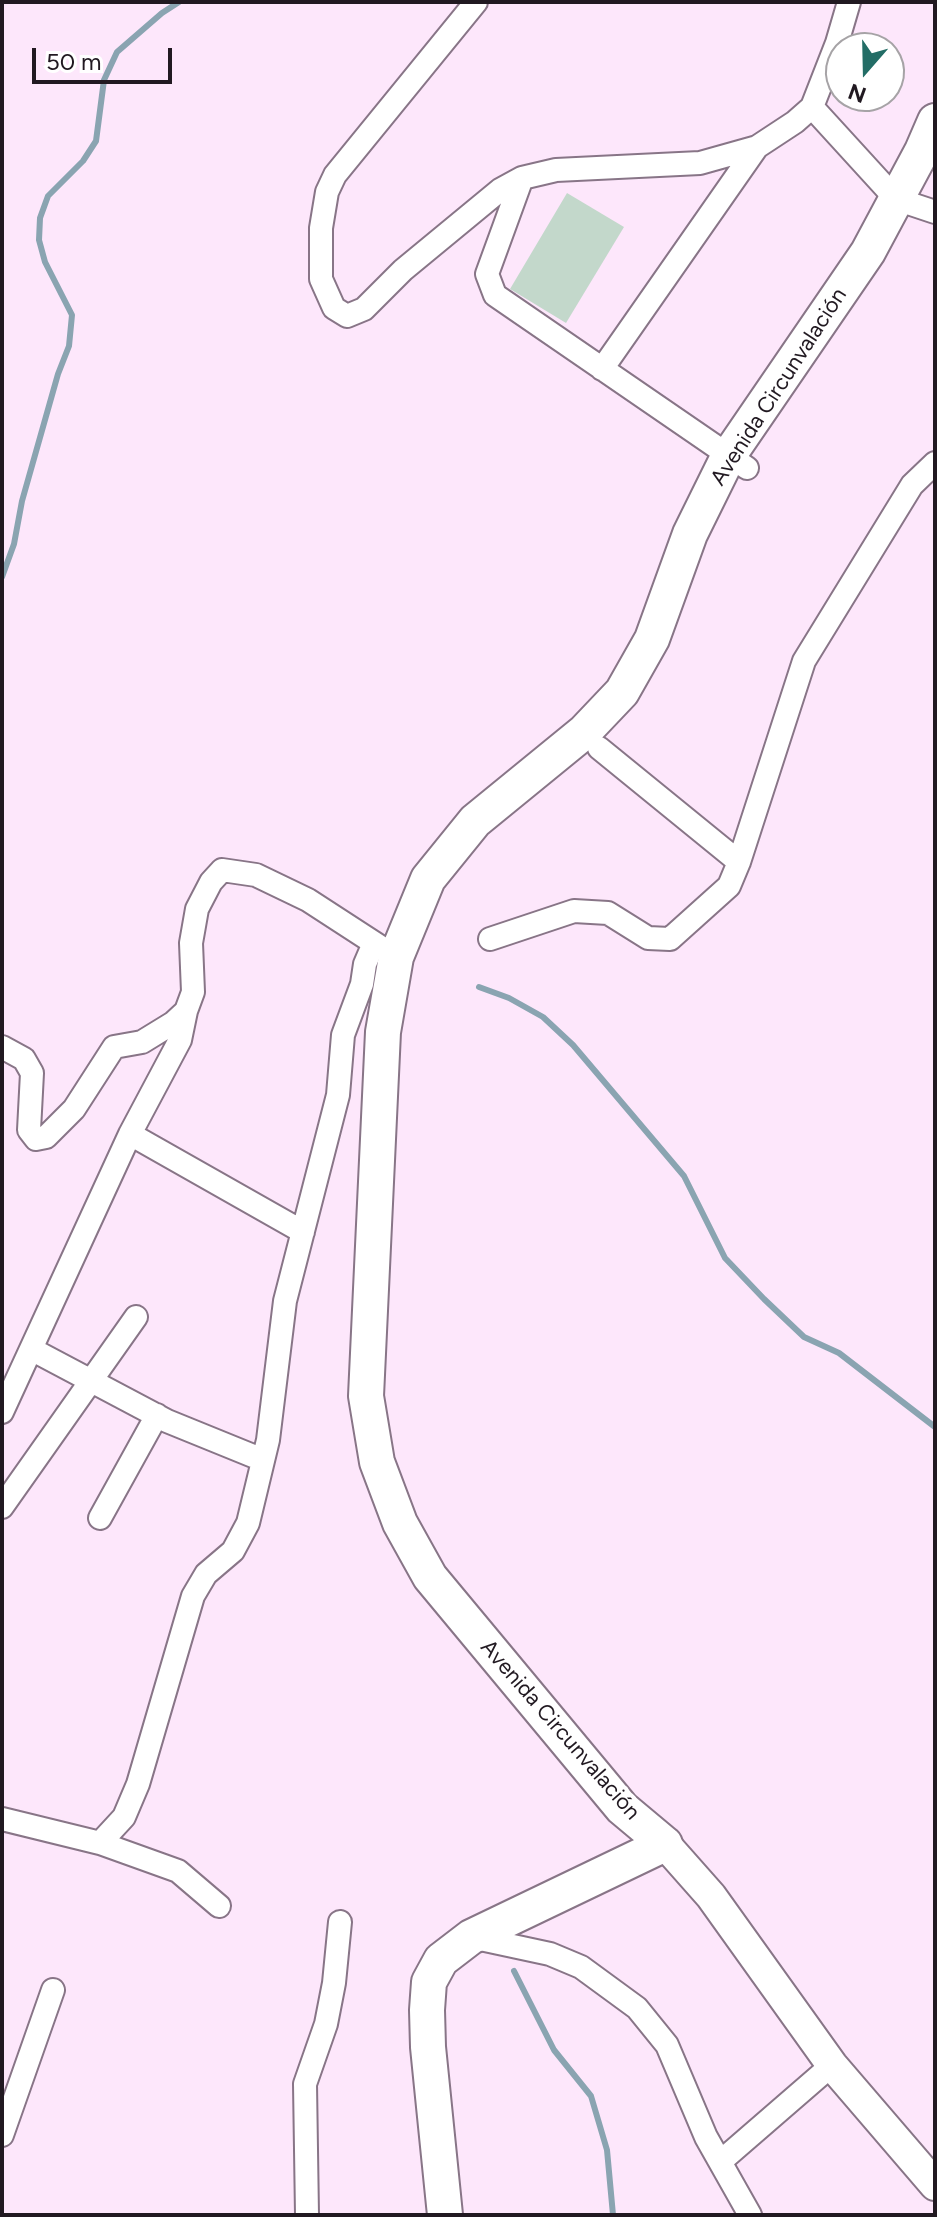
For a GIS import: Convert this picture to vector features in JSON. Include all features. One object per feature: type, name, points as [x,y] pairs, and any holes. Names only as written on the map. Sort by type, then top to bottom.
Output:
[{"type":"main road","name":"Avenida Circunvalación","points":[[916,206],[922,151],[935,121]]},
{"type":"main road","name":"Avenida Circunvalación","points":[[665,1844],[622,1808],[430,1577],[400,1523],[377,1462],[366,1396],[385,950],[428,879],[475,821],[584,732],[622,692],[652,639],[690,534],[738,462],[886,264],[935,173]]},
{"type":"main road","name":"Avenida Circunvalación","points":[[665,1844],[635,1789],[448,1564],[419,1512],[398,1456],[388,1394],[404,1033],[417,963],[446,890],[490,837],[599,748],[640,705],[672,648],[738,462]]},
{"type":"main road","points":[[445,2215],[427,2010],[429,1982],[441,1960],[471,1937],[665,1844]]},
{"type":"street","points":[[476,2],[335,175],[327,192],[321,228],[321,279],[334,308],[347,316],[364,309],[403,270],[500,190],[522,178],[556,170],[700,163],[757,147],[812,107],[849,2]]},
{"type":"street","points":[[812,107],[916,206]]},
{"type":"street","points":[[602,369],[757,147]]},
{"type":"street","points":[[522,178],[487,274],[495,295],[738,462]]},
{"type":"street","points":[[490,939],[574,911],[608,913],[648,938],[670,939],[729,886],[804,661],[912,485],[935,463]]},
{"type":"street","points":[[599,748],[739,862]]},
{"type":"street","points":[[2,1412],[130,1134],[180,1040],[193,992],[191,943],[197,909],[211,882],[222,870],[256,875],[295,894],[385,950],[365,964],[362,984],[343,1035],[338,1095],[285,1301],[268,1440],[248,1523],[233,1551],[206,1574],[193,1596],[138,1784],[124,1817],[100,1843]]},
{"type":"street","points":[[2,1047],[24,1059],[32,1073],[29,1130],[36,1139],[46,1137],[74,1109],[114,1047],[142,1042],[186,1011]]},
{"type":"street","points":[[130,1134],[303,1232]]},
{"type":"street","points":[[2,1507],[136,1317]]},
{"type":"street","points":[[31,1349],[157,1415],[263,1460]]},
{"type":"street","points":[[100,1518],[157,1415]]},
{"type":"street","points":[[2,1819],[100,1843],[178,1871],[219,1906]]},
{"type":"street","points":[[665,1844],[711,1896],[832,2065],[935,2185]]},
{"type":"street","points":[[307,2215],[305,2084],[326,2024],[340,1922]]},
{"type":"street","points":[[471,1937],[550,1954],[581,1967],[637,2008],[667,2045],[706,2137],[750,2215]]},
{"type":"street","points":[[2,2135],[53,1990]]},
{"type":"street","points":[[720,2162],[832,2065]]},
{"type":"green space","points":[[567,193],[624,227],[566,323],[510,289]]},
{"type":"waterway","points":[[2,577],[14,544],[22,501],[58,374],[69,346],[72,315],[45,262],[39,240],[40,218],[48,196],[83,161],[96,141],[104,80],[117,52],[179,2]]},
{"type":"waterway","points":[[479,987],[509,998],[543,1017],[573,1045],[684,1176],[725,1258],[764,1299],[804,1337],[839,1353],[935,1427]]},
{"type":"waterway","points":[[514,1971],[554,2050],[591,2096],[607,2150],[613,2215]]}]
